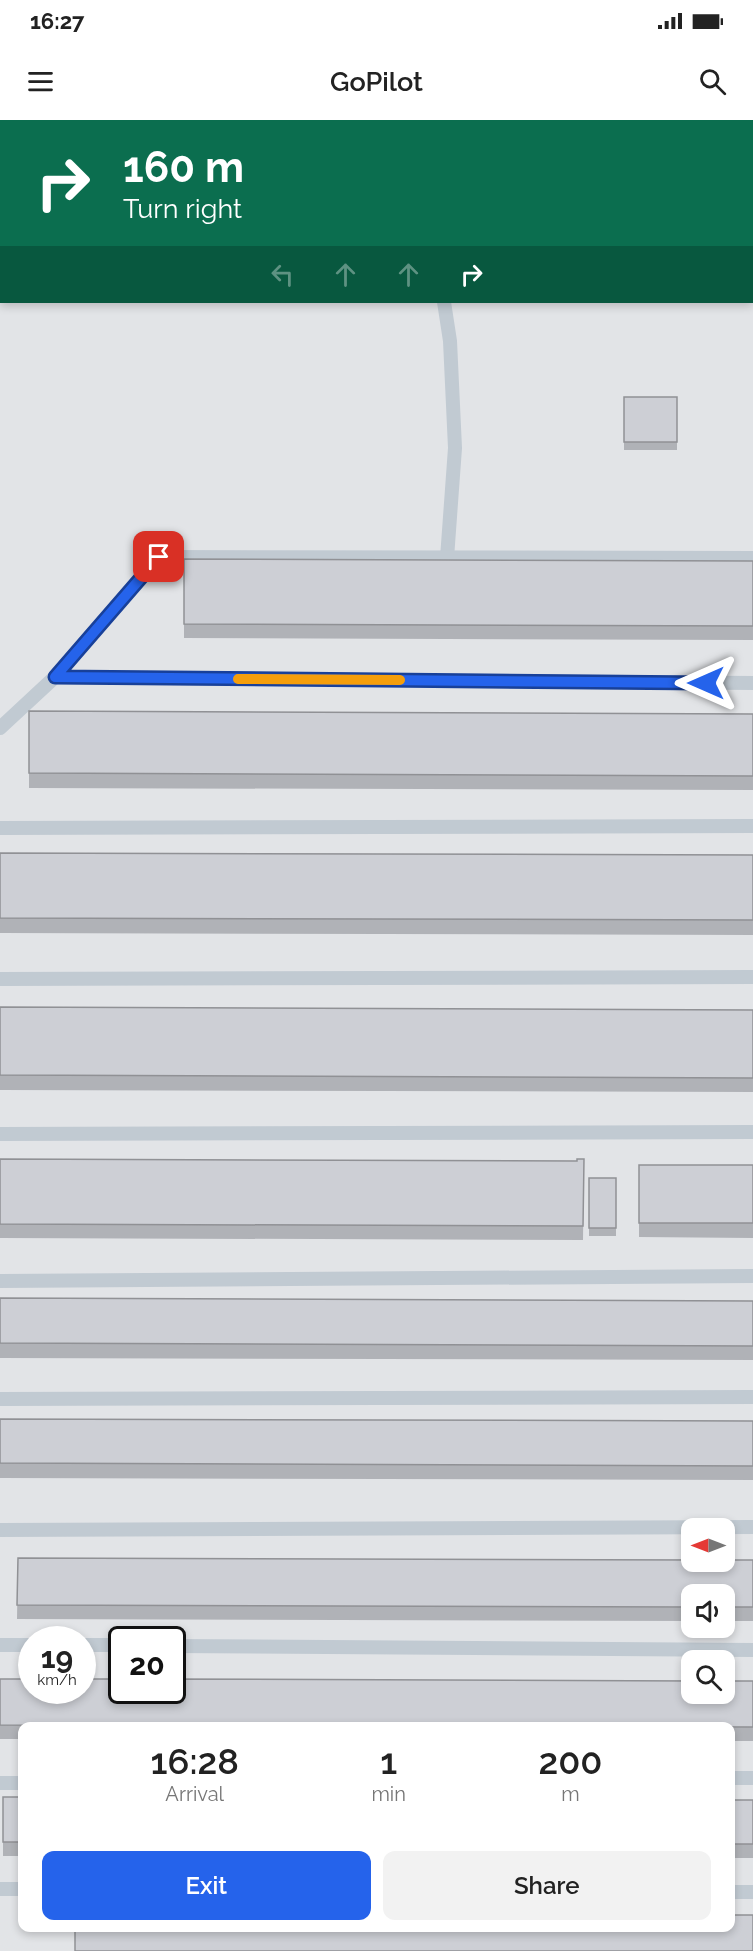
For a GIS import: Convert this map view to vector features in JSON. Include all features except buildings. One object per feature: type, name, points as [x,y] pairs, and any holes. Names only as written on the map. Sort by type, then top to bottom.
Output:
[{"type":"lane","points":[[444,303],[450,341],[455,448],[447,558]]},
{"type":"lane","points":[[0,728],[55,677],[159,557],[753,558]]},
{"type":"lane","points":[[55,677],[753,683]]},
{"type":"lane","points":[[0,828],[753,826]]},
{"type":"lane","points":[[0,980],[753,977]]},
{"type":"lane","points":[[0,1134],[753,1132]]},
{"type":"lane","points":[[0,1281],[753,1276]]},
{"type":"lane","points":[[0,1399],[753,1397]]},
{"type":"lane","points":[[0,1530],[753,1527]]},
{"type":"lane","points":[[0,1645],[18,1645]]},
{"type":"lane","points":[[186,1646],[753,1650]]},
{"type":"lane","points":[[735,1778],[753,1778]]},
{"type":"lane","points":[[0,1783],[18,1783]]},
{"type":"lane","points":[[0,1889],[18,1889]]},
{"type":"lane","points":[[735,1892],[753,1892]]},
{"type":"shaded area","points":[[0,303],[753,303],[753,1951],[0,1951]]},
{"type":"slow traffic","points":[[238,679],[400,680]]},
{"type":"route","points":[[159,557],[55,677],[706,683]]}]
